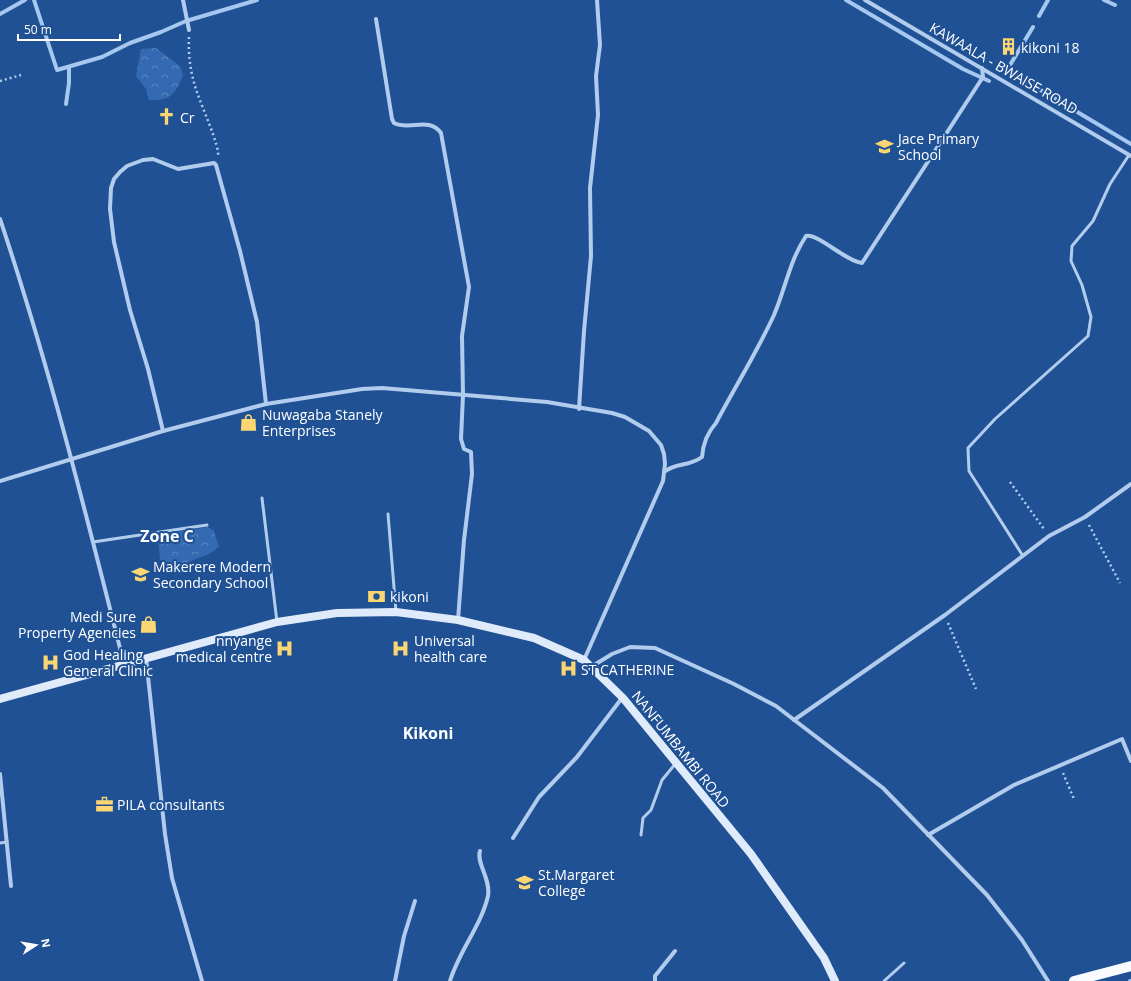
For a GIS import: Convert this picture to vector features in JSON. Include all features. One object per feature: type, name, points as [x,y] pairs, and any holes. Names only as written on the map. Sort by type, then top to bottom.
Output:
[{"type":"main road","points":[[1074,981],[1097,978],[1131,966]]},
{"type":"street","points":[[183,0],[189,30]]},
{"type":"street","points":[[580,409],[584,323],[591,256],[590,188],[598,115],[596,76],[600,45],[597,0]]},
{"type":"street","name":"KAWAALA - BWAISE ROAD","points":[[865,0],[1130,155]]},
{"type":"street","points":[[376,19],[392,119],[394,123],[402,125],[430,124],[436,126],[441,133],[469,287],[462,336],[463,395],[460,439],[464,449],[471,452],[472,474],[464,540],[458,620]]},
{"type":"street","points":[[664,472],[670,467],[694,463],[702,457],[703,446],[708,432],[716,422],[758,347],[778,303],[791,263],[806,236],[813,236],[843,256],[862,264],[983,78],[982,68]]},
{"type":"street","points":[[163,431],[148,369],[130,310],[114,242],[110,209],[111,188],[114,179],[124,169],[143,160],[153,160],[178,169],[215,164],[233,222],[256,322],[266,404]]},
{"type":"street","points":[[0,219],[28,306],[71,458],[124,664]]},
{"type":"street","points":[[0,481],[163,431],[266,404],[362,389],[404,389],[547,402],[580,409],[612,413],[649,430],[656,437],[664,454],[663,481],[584,660]]},
{"type":"street","points":[[794,720],[945,615],[1049,536],[1085,517],[1131,484]]},
{"type":"street","name":"NANFUMBAMBI ROAD","points":[[0,699],[277,622],[337,613],[396,612],[458,620],[534,638],[584,660],[623,698],[751,854],[824,958],[835,981]]},
{"type":"street","points":[[591,667],[612,654],[630,647],[655,648],[734,684],[776,706],[883,788],[988,895],[1022,940],[1048,981]]},
{"type":"street","points":[[146,658],[165,834],[172,878],[202,981]]},
{"type":"street","points":[[513,838],[540,797],[577,757],[623,698]]},
{"type":"street","points":[[928,835],[1014,785],[1122,739],[1131,761]]},
{"type":"street","points":[[0,774],[11,886]]},
{"type":"street","points":[[450,981],[454,968],[473,932],[488,897],[488,881],[479,858],[480,851]]},
{"type":"street","points":[[395,981],[404,936],[415,901]]},
{"type":"street","points":[[656,981],[655,976],[674,951]]},
{"type":"lane","points":[[1023,556],[969,472],[968,448],[995,418],[1088,336],[1091,317],[1082,284],[1071,261],[1072,246],[1093,221],[1110,184],[1130,155]]},
{"type":"lane","points":[[262,498],[277,622]]},
{"type":"lane","points":[[388,514],[396,612]]},
{"type":"lane","points":[[93,542],[207,525]]},
{"type":"lane","points":[[641,835],[643,818],[651,810],[662,780],[676,763]]},
{"type":"lane","points":[[0,843],[7,842]]},
{"type":"lane","points":[[884,981],[904,963]]},
{"type":"path","points":[[189,30],[188,57],[197,94],[219,154],[215,164]]},
{"type":"path","points":[[0,81],[21,75]]},
{"type":"path","points":[[1010,482],[1049,536]]},
{"type":"path","points":[[1085,517],[1120,583]]},
{"type":"path","points":[[945,615],[976,688]]},
{"type":"path","points":[[1060,766],[1074,799]]},
{"type":"green space","points":[[156,48],[180,66],[183,75],[175,92],[168,98],[149,100],[146,89],[136,76],[141,49]]},
{"type":"green space","points":[[208,527],[214,531],[219,547],[209,554],[181,565],[160,560],[158,535]]},
{"type":"waterway","points":[[0,14],[25,0]]},
{"type":"waterway","points":[[34,0],[57,70],[102,57],[130,43],[186,21],[257,0]]},
{"type":"waterway","points":[[846,0],[963,69],[989,81]]},
{"type":"waterway","points":[[1039,16],[1048,0]]},
{"type":"waterway","points":[[1104,0],[1115,5]]},
{"type":"waterway","points":[[1033,27],[1007,70],[1131,144]]},
{"type":"waterway","points":[[66,104],[69,83],[69,68]]},
{"type":"place","name":"kikoni 18","points":[[1008,47]]},
{"type":"place","name":"Cr","points":[[167,117]]},
{"type":"place","name":"Jace Primary School","points":[[885,146]]},
{"type":"place","name":"Nuwagaba Stanely Enterprises","points":[[249,422]]},
{"type":"place","name":"Makerere Modern Secondary School","points":[[140,574]]},
{"type":"place","name":"kikoni","points":[[377,596]]},
{"type":"place","name":"Medi Sure Property Agencies","points":[[149,624]]},
{"type":"place","name":"nnyange medical centre","points":[[285,648]]},
{"type":"place","name":"Universal health care","points":[[401,648]]},
{"type":"place","name":"God Healing General Clinic","points":[[50,662]]},
{"type":"place","name":"ST CATHERINE","points":[[568,669]]},
{"type":"place","name":"PILA consultants","points":[[104,804]]},
{"type":"place","name":"St.Margaret College","points":[[525,882]]},
{"type":"district","name":"Zone C","points":[[167,536]]},
{"type":"district","name":"Kikoni","points":[[428,733]]}]
